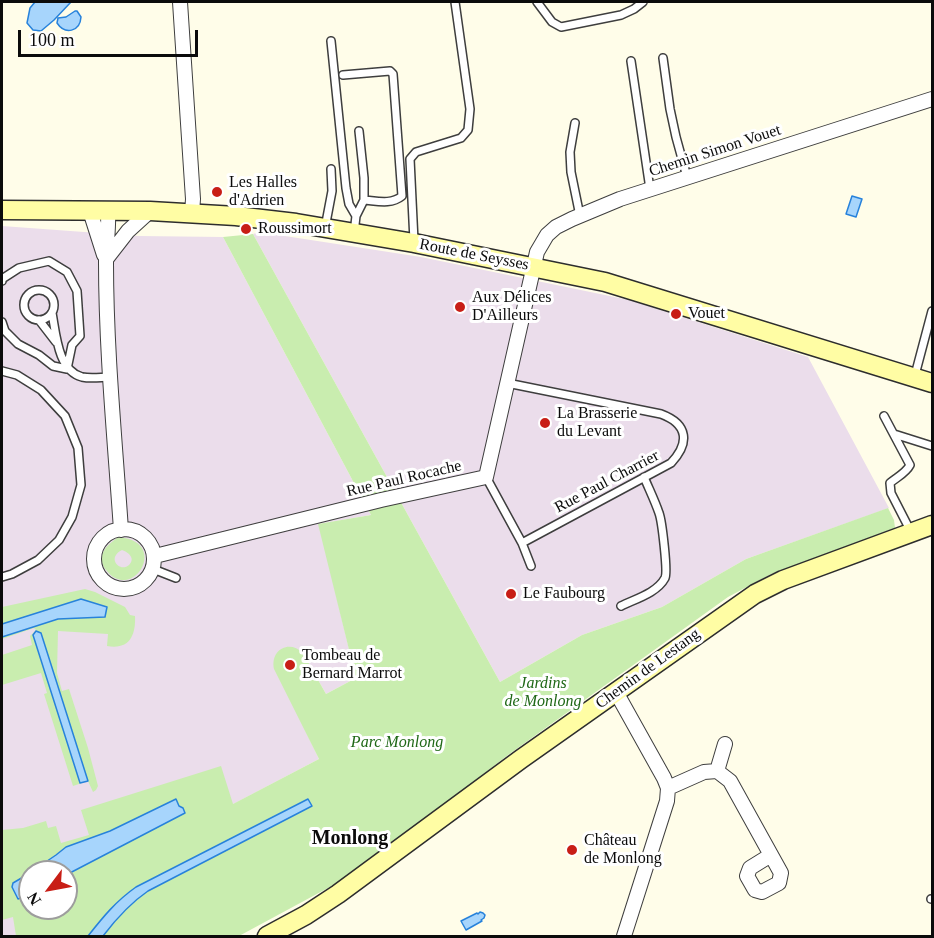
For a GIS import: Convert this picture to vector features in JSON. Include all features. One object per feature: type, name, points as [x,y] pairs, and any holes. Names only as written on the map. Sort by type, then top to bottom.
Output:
[{"type":"main road","name":"Route de Seysses","points":[[2,210],[192,213],[265,219],[325,228],[355,224],[414,243],[605,282],[933,383]]},
{"type":"main road","name":"Chemin de Lestang","points":[[267,936],[338,894],[521,759],[735,606],[783,580],[933,525]]},
{"type":"street","points":[[180,2],[194,199],[192,213]]},
{"type":"street","name":"Chemin Simon Vouet","points":[[533,267],[537,252],[547,234],[556,227],[580,216],[650,189],[933,99]]},
{"type":"street","points":[[99,211],[109,231],[106,260],[121,530]]},
{"type":"street","points":[[106,260],[128,231],[150,211]]},
{"type":"street","name":"Rue Paul Rocache","points":[[154,562],[381,500],[486,477],[533,267]]},
{"type":"street","points":[[127,529],[137,531],[146,537],[152,546],[154,562],[146,581],[138,587],[127,590],[112,588],[103,582],[97,573],[94,557],[96,546],[102,538],[111,532],[127,529]]},
{"type":"street","points":[[616,692],[668,788],[667,801],[624,936]]},
{"type":"street","points":[[717,771],[725,744]]},
{"type":"street","points":[[668,788],[704,772],[717,771],[730,781],[771,855]]},
{"type":"lane","points":[[414,243],[410,159],[416,152],[461,138],[468,130],[470,109],[455,2]]},
{"type":"lane","points":[[537,2],[552,22],[561,27],[621,15],[643,2]]},
{"type":"lane","points":[[331,41],[346,188],[355,224]]},
{"type":"lane","points":[[663,58],[670,109],[687,177]]},
{"type":"lane","points":[[631,62],[650,189]]},
{"type":"lane","points":[[343,75],[390,70],[393,74],[402,196],[386,202],[364,200]]},
{"type":"lane","points":[[575,123],[570,152],[571,172],[580,216]]},
{"type":"lane","points":[[355,224],[364,200],[359,131]]},
{"type":"lane","points":[[325,228],[332,191],[331,169]]},
{"type":"lane","points":[[2,281],[19,268],[49,261],[67,272],[76,291],[80,336],[72,345],[67,369]]},
{"type":"lane","points":[[52,313],[39,320],[29,317],[23,308],[25,297],[33,290],[44,290],[52,297],[57,344],[67,369]]},
{"type":"lane","points":[[914,378],[929,341],[933,311]]},
{"type":"lane","points":[[39,320],[57,344]]},
{"type":"lane","points":[[2,322],[5,331],[18,344],[39,355],[53,366],[67,369],[84,378],[111,376]]},
{"type":"lane","points":[[2,370],[17,375],[41,390],[65,416],[78,448],[81,485],[72,517],[58,540],[38,560],[2,577]]},
{"type":"lane","name":"Rue Paul Charrier","points":[[507,383],[661,414],[671,418],[684,434],[684,444],[680,454],[671,463],[522,543]]},
{"type":"lane","points":[[884,416],[910,465],[907,471],[897,476],[891,483],[891,493],[911,533]]},
{"type":"lane","points":[[894,434],[933,446]]},
{"type":"lane","points":[[486,477],[522,543],[531,566]]},
{"type":"lane","points":[[621,606],[651,592],[666,577],[660,514],[644,477]]},
{"type":"lane","points":[[154,562],[176,578]]},
{"type":"shaded area","points":[[2,226],[139,236],[223,237],[371,515],[319,524],[356,678],[326,694],[300,649],[305,730],[319,759],[78,886],[78,860],[18,860],[18,920],[29,920],[29,936],[2,936]]},
{"type":"shaded area","points":[[259,232],[421,257],[629,300],[808,357],[889,508],[746,559],[662,607],[582,635],[500,682],[253,234]]},
{"type":"green space","points":[[253,234],[500,682],[582,635],[662,607],[746,559],[888,508],[895,528],[771,574],[728,597],[508,755],[339,882],[239,936],[16,936],[13,917],[2,920],[2,830],[23,828],[46,821],[48,828],[56,826],[61,843],[89,835],[81,810],[221,766],[233,804],[319,759],[274,669],[275,657],[278,652],[287,647],[298,649],[303,653],[326,694],[356,678],[318,524],[371,515],[223,237]]},
{"type":"green space","points":[[119,537],[134,541],[143,549],[145,559],[142,568],[135,576],[126,580],[116,579],[103,565],[102,555]],"holes":[[[124,551],[132,560],[129,565],[122,567],[116,564],[115,557],[117,553]]]},
{"type":"green space","points":[[85,589],[125,607],[130,615],[135,616],[134,630],[130,640],[121,646],[107,646],[108,634],[58,631],[57,673],[62,691],[69,689],[88,748],[98,786],[93,792],[88,781],[73,786],[44,694],[47,693],[41,673],[2,685],[2,655],[32,645],[30,636],[36,630],[34,628],[2,639],[2,607]]},
{"type":"water","points":[[35,2],[71,2],[41,31],[33,30],[27,23],[30,8]]},
{"type":"water","points":[[75,11],[81,17],[78,26],[72,30],[60,27],[57,23],[58,18],[66,17]]},
{"type":"water","points":[[852,196],[862,199],[856,217],[846,214]]},
{"type":"water","points":[[81,599],[107,607],[105,617],[58,619],[2,637],[2,624]]},
{"type":"water","points":[[36,631],[41,633],[88,781],[80,783],[33,635]]},
{"type":"water","points":[[176,799],[185,813],[78,869],[78,860],[49,860],[66,847],[110,831]]},
{"type":"water","points":[[308,799],[312,806],[148,891],[123,912],[103,936],[88,936],[116,904],[136,887]]},
{"type":"water","points":[[18,880],[18,899],[12,887],[13,883]]},
{"type":"water","points":[[480,912],[485,915],[482,921],[466,930],[461,921]]},
{"type":"place","name":"Les Halles d'Adrien","points":[[217,192]]},
{"type":"place","name":"Roussimort","points":[[246,229]]},
{"type":"place","name":"Aux Délices D'Ailleurs","points":[[460,307]]},
{"type":"place","name":"Vouet","points":[[676,314]]},
{"type":"place","name":"La Brasserie du Levant","points":[[545,423]]},
{"type":"place","name":"Le Faubourg","points":[[511,594]]},
{"type":"place","name":"Tombeau de Bernard Marrot","points":[[290,665]]},
{"type":"place","name":"Château de Monlong","points":[[572,850]]},
{"type":"district","name":"Monlong","points":[[350,839]]},
{"type":"park label","name":"Jardins de Monlong","points":[[543,693]]},
{"type":"park label","name":"Parc Monlong","points":[[397,743]]}]
